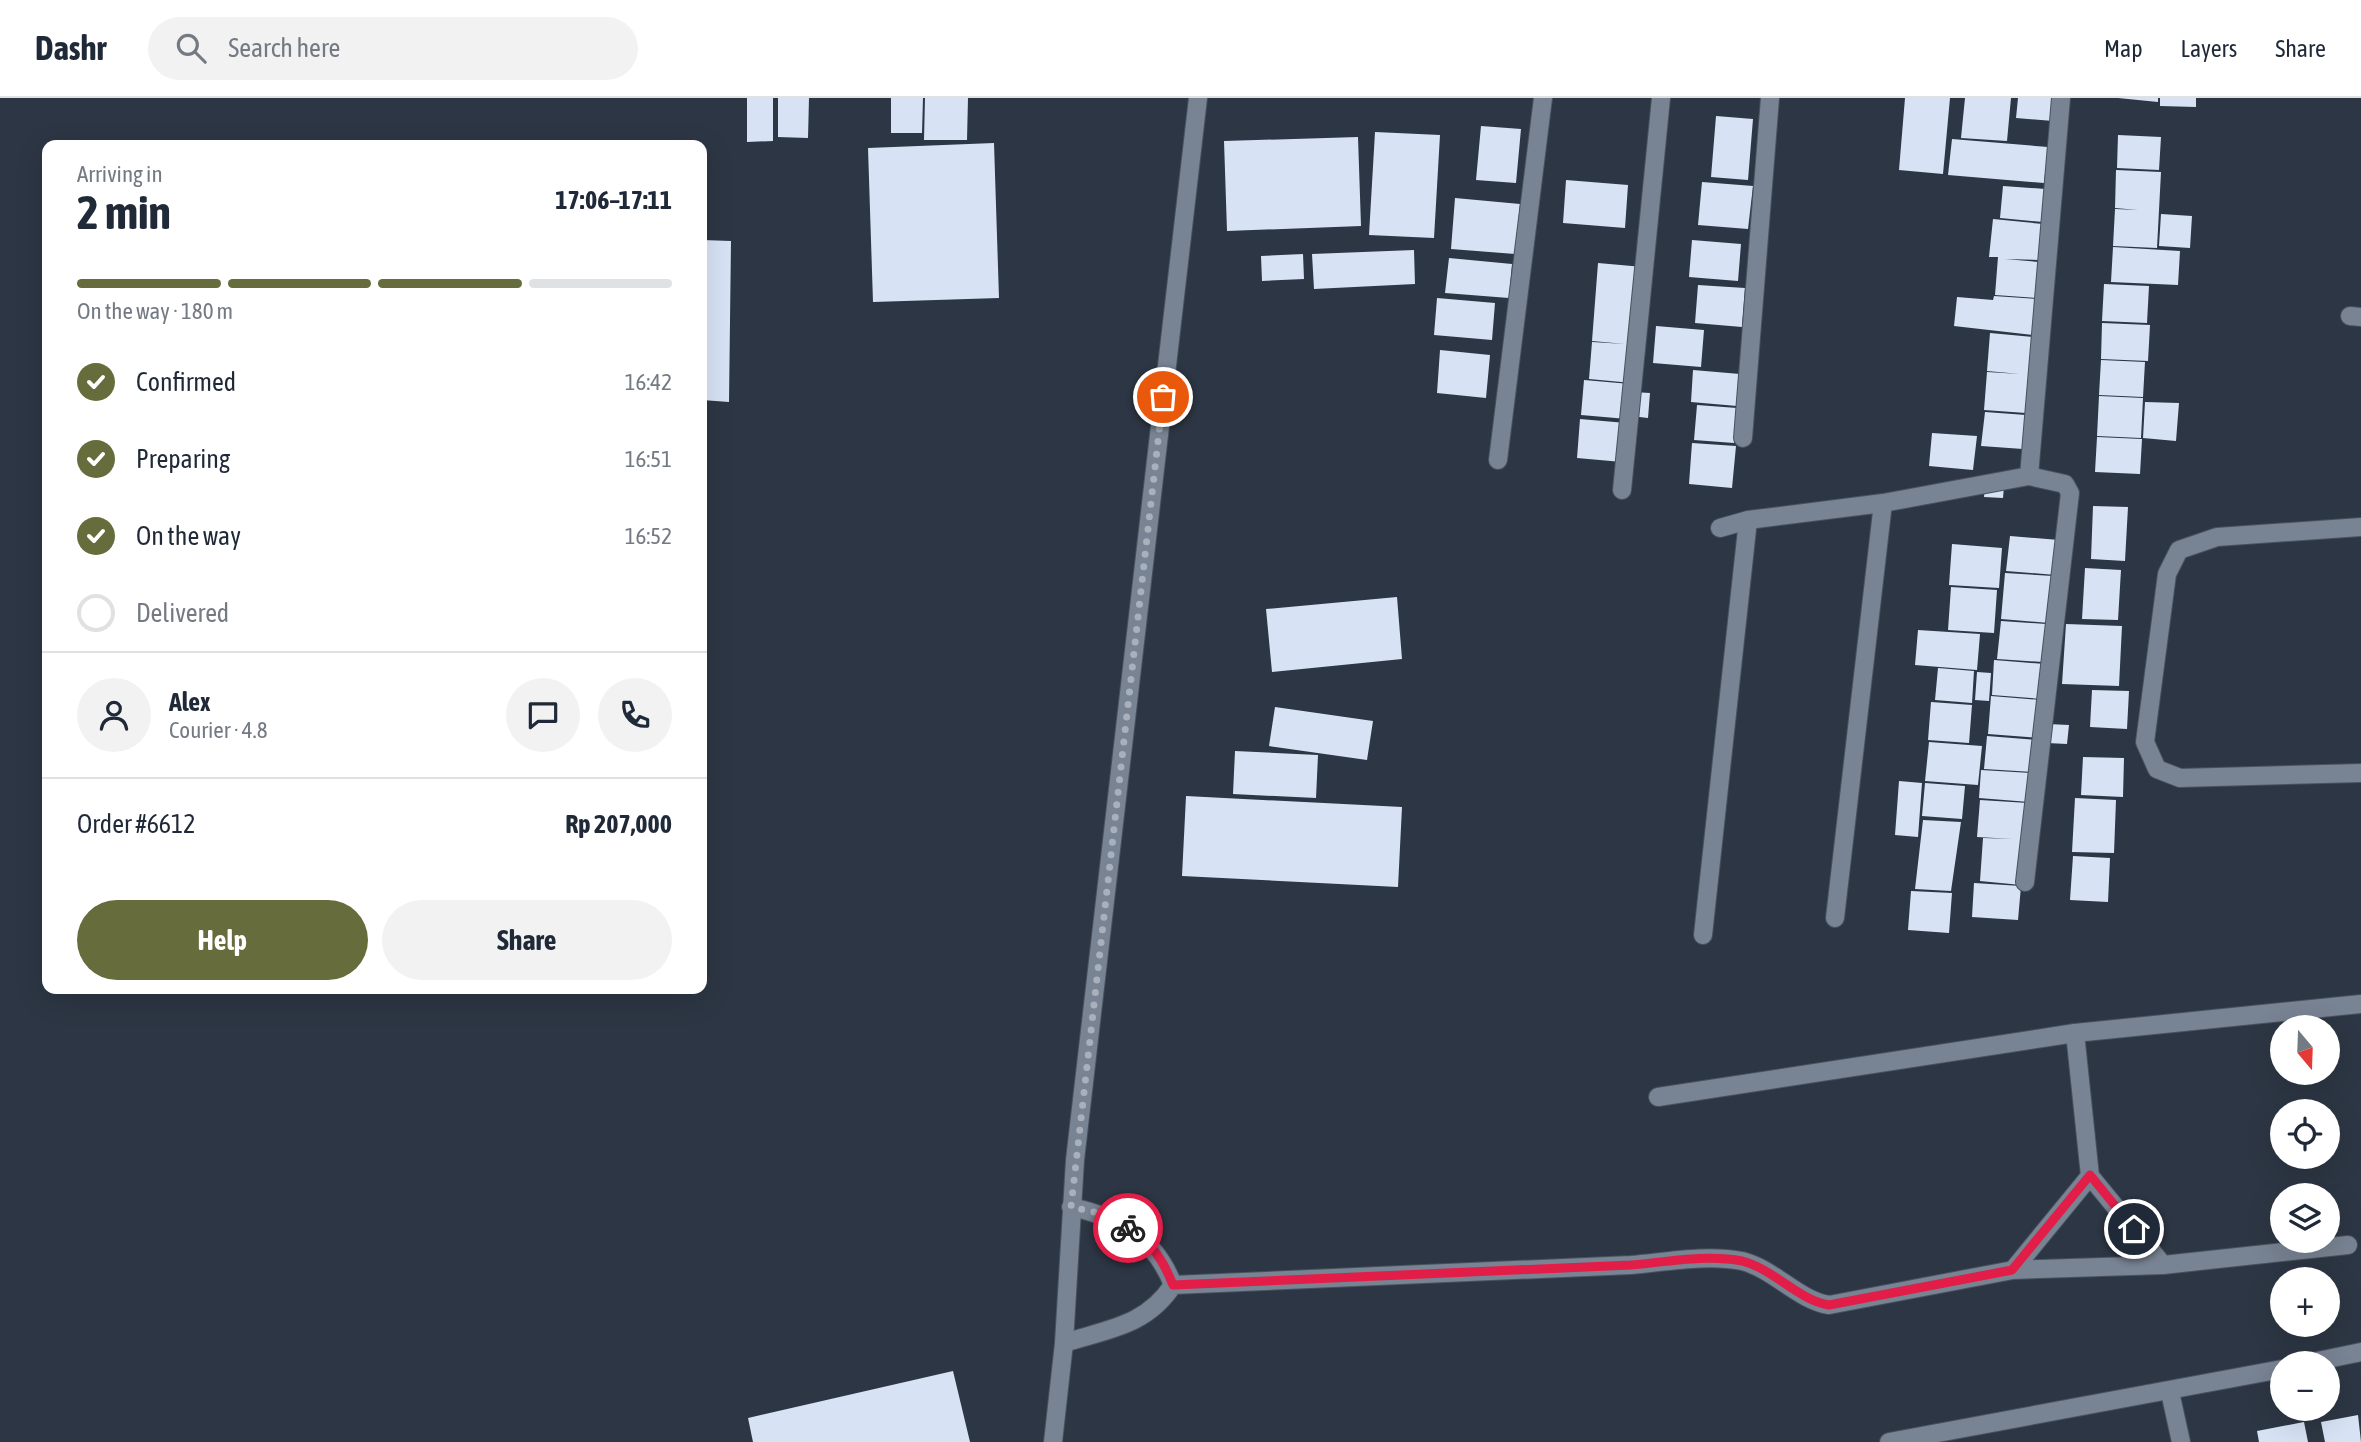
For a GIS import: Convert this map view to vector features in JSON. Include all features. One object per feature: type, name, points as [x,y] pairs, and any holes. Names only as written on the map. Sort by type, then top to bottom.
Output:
[{"type":"street","points":[[1053,1442],[1064,1343],[1071,1207],[1198,98]]},
{"type":"street","points":[[1498,460],[1543,98]]},
{"type":"street","points":[[1622,490],[1661,98]]},
{"type":"street","points":[[1743,438],[1770,98]]},
{"type":"street","points":[[2029,475],[2061,98]]},
{"type":"street","points":[[1720,528],[1748,520],[1883,503],[2029,475],[2065,484],[2070,493],[2025,882]]},
{"type":"street","points":[[1835,918],[1883,503]]},
{"type":"street","points":[[1703,934],[1748,520]]},
{"type":"street","points":[[2361,527],[2217,537],[2179,550],[2167,573],[2145,742],[2157,769],[2180,778],[2361,772]]},
{"type":"street","points":[[1658,1097],[2076,1033],[2361,1004]]},
{"type":"street","points":[[2076,1033],[2090,1175],[2163,1265]]},
{"type":"street","points":[[2012,1270],[2090,1175]]},
{"type":"street","points":[[1071,1207],[1099,1213],[1142,1237],[1159,1256],[1173,1285]]},
{"type":"street","points":[[1064,1343],[1152,1311],[1173,1285],[1617,1266],[1690,1260],[1742,1261],[1786,1281],[1816,1303],[1829,1305],[2012,1270],[2163,1265],[2348,1245]]},
{"type":"street","points":[[2340,1356],[2361,1352]]},
{"type":"street","points":[[1889,1442],[2270,1371]]},
{"type":"street","points":[[2170,1392],[2181,1442]]},
{"type":"building","points":[[747,98],[773,98],[773,141],[747,142]]},
{"type":"building","points":[[778,98],[809,98],[808,138],[778,137]]},
{"type":"building","points":[[891,98],[923,98],[922,133],[891,133]]},
{"type":"building","points":[[925,98],[968,98],[967,140],[924,140]]},
{"type":"building","points":[[1905,98],[1950,98],[1943,174],[1899,170]]},
{"type":"building","points":[[1965,98],[2011,98],[2007,141],[1961,138]]},
{"type":"building","points":[[2018,98],[2055,98],[2053,121],[2016,118]]},
{"type":"building","points":[[2118,98],[2158,98],[2158,102]]},
{"type":"building","points":[[2160,98],[2196,98],[2196,107],[2160,106]]},
{"type":"building","points":[[1716,116],[1753,119],[1748,180],[1711,177]]},
{"type":"building","points":[[1481,126],[1521,129],[1516,183],[1476,180]]},
{"type":"building","points":[[1375,132],[1440,135],[1434,238],[1369,235]]},
{"type":"building","points":[[2118,135],[2161,137],[2159,170],[2117,168]]},
{"type":"building","points":[[1358,137],[1361,226],[1227,231],[1224,141]]},
{"type":"building","points":[[1952,139],[2048,147],[2044,183],[1948,175]]},
{"type":"building","points":[[994,143],[999,298],[873,302],[868,148]]},
{"type":"building","points":[[2116,170],[2161,172],[2157,248],[2113,246],[2115,209],[2138,210],[2115,208]]},
{"type":"building","points":[[1566,180],[1628,185],[1625,228],[1563,223]]},
{"type":"building","points":[[1702,182],[1753,186],[1748,229],[1698,225]]},
{"type":"building","points":[[2003,186],[2046,189],[2043,222],[2000,218]]},
{"type":"building","points":[[1455,198],[1520,204],[1515,254],[1451,249]]},
{"type":"building","points":[[2161,214],[2192,216],[2190,248],[2159,246]]},
{"type":"building","points":[[1993,219],[2043,224],[2039,260],[2005,259],[2039,262],[2036,298],[1995,295],[1998,257],[1989,257]]},
{"type":"building","points":[[707,240],[731,241],[729,402],[707,400]]},
{"type":"building","points":[[1692,240],[1741,244],[1738,281],[1689,277]]},
{"type":"building","points":[[2113,247],[2180,251],[2178,285],[2111,282]]},
{"type":"building","points":[[1414,250],[1415,284],[1314,289],[1312,254]]},
{"type":"building","points":[[1303,254],[1304,279],[1262,281],[1261,256]]},
{"type":"building","points":[[1449,258],[1512,264],[1509,298],[1445,293]]},
{"type":"building","points":[[1598,263],[1643,267],[1632,383],[1589,379],[1592,342],[1625,344],[1592,341]]},
{"type":"building","points":[[2104,284],[2149,286],[2147,323],[2102,321]]},
{"type":"building","points":[[1698,285],[1745,288],[1742,327],[1695,323]]},
{"type":"building","points":[[1994,296],[2036,299],[2033,335],[1954,326],[1957,297],[1993,300]]},
{"type":"building","points":[[1437,298],[1495,303],[1492,340],[1434,335]]},
{"type":"building","points":[[2102,323],[2150,325],[2148,361],[2101,359]]},
{"type":"building","points":[[1656,326],[1704,330],[1701,367],[1653,363]]},
{"type":"building","points":[[1990,333],[2033,337],[2026,413],[1984,410],[1987,372],[2020,374],[1987,371]]},
{"type":"building","points":[[1440,350],[1490,355],[1486,398],[1437,393]]},
{"type":"building","points":[[2101,360],[2145,362],[2143,397],[2099,395]]},
{"type":"building","points":[[1693,370],[1740,374],[1737,406],[1691,402]]},
{"type":"building","points":[[1584,380],[1630,384],[1627,419],[1581,415]]},
{"type":"building","points":[[1633,392],[1650,393],[1648,418],[1631,416]]},
{"type":"building","points":[[2099,396],[2143,398],[2141,438],[2097,436]]},
{"type":"building","points":[[2145,402],[2179,403],[2176,441],[2143,438]]},
{"type":"building","points":[[1697,405],[1737,408],[1734,443],[1694,440]]},
{"type":"building","points":[[1985,412],[2026,415],[2023,449],[1981,446]]},
{"type":"building","points":[[1580,419],[1626,423],[1622,462],[1577,458]]},
{"type":"building","points":[[1932,433],[1977,436],[1973,470],[1929,466]]},
{"type":"building","points":[[2097,437],[2142,439],[2140,474],[2095,472]]},
{"type":"building","points":[[1692,443],[1736,446],[1732,488],[1689,484]]},
{"type":"building","points":[[1985,485],[2004,486],[2003,498],[1984,497]]},
{"type":"building","points":[[2093,506],[2128,507],[2125,561],[2091,559]]},
{"type":"building","points":[[2010,536],[2059,540],[2056,575],[2006,571]]},
{"type":"building","points":[[1952,544],[2002,548],[1999,588],[1949,585]]},
{"type":"building","points":[[2085,568],[2121,570],[2118,620],[2082,619]]},
{"type":"building","points":[[2005,573],[2053,576],[2049,623],[2001,619]]},
{"type":"building","points":[[1951,587],[1997,590],[1994,633],[1948,630]]},
{"type":"building","points":[[1397,597],[1402,659],[1272,672],[1266,609]]},
{"type":"building","points":[[2001,621],[2046,624],[2043,662],[1997,659]]},
{"type":"building","points":[[2066,624],[2122,626],[2119,686],[2062,684]]},
{"type":"building","points":[[1918,630],[1980,634],[1977,670],[1915,665]]},
{"type":"building","points":[[1994,660],[2045,664],[2042,699],[1992,695]]},
{"type":"building","points":[[1938,668],[1974,671],[1972,703],[1935,700]]},
{"type":"building","points":[[1977,672],[1991,673],[1989,701],[1975,700]]},
{"type":"building","points":[[2092,690],[2129,691],[2127,729],[2090,727]]},
{"type":"building","points":[[1991,696],[2041,700],[2039,738],[1988,734]]},
{"type":"building","points":[[1931,702],[1972,705],[1969,743],[1928,740]]},
{"type":"building","points":[[1275,707],[1373,721],[1367,760],[1269,746]]},
{"type":"building","points":[[2048,724],[2069,725],[2067,744],[2047,743]]},
{"type":"building","points":[[1987,736],[2036,740],[2033,772],[1984,769]]},
{"type":"building","points":[[1929,742],[1982,746],[1978,785],[1925,781]]},
{"type":"building","points":[[1235,751],[1318,755],[1316,798],[1233,794]]},
{"type":"building","points":[[2083,757],[2124,758],[2123,797],[2081,795]]},
{"type":"building","points":[[1981,770],[2031,773],[2029,802],[1979,798]]},
{"type":"building","points":[[1899,781],[1922,783],[1918,837],[1895,835]]},
{"type":"building","points":[[1925,783],[1965,786],[1962,819],[1922,816]]},
{"type":"building","points":[[1186,796],[1402,807],[1398,887],[1182,876]]},
{"type":"building","points":[[2075,798],[2116,800],[2114,853],[2072,852]]},
{"type":"building","points":[[1980,800],[2028,803],[2021,885],[1980,881],[1983,838],[2013,839],[1977,837]]},
{"type":"building","points":[[1923,820],[1961,822],[1951,891],[1915,889]]},
{"type":"building","points":[[2073,856],[2110,858],[2108,902],[2070,900]]},
{"type":"building","points":[[1974,883],[2021,886],[2018,920],[1972,917]]},
{"type":"building","points":[[1911,891],[1952,893],[1949,933],[1908,930]]},
{"type":"building","points":[[953,1371],[970,1442],[753,1442],[748,1418]]},
{"type":"building","points":[[2358,1415],[2361,1442],[2325,1442],[2321,1422],[2340,1421],[2340,1418]]},
{"type":"building","points":[[2304,1422],[2308,1442],[2259,1442],[2257,1431]]},
{"type":"way so far","points":[[1128,1228],[1099,1213],[1071,1207],[1074,1160],[1163,397]]},
{"type":"route","points":[[1128,1228],[1142,1237],[1159,1256],[1173,1285],[1631,1265],[1690,1260],[1742,1261],[1786,1281],[1816,1303],[1829,1305],[2012,1270],[2090,1175],[2134,1229]]}]
